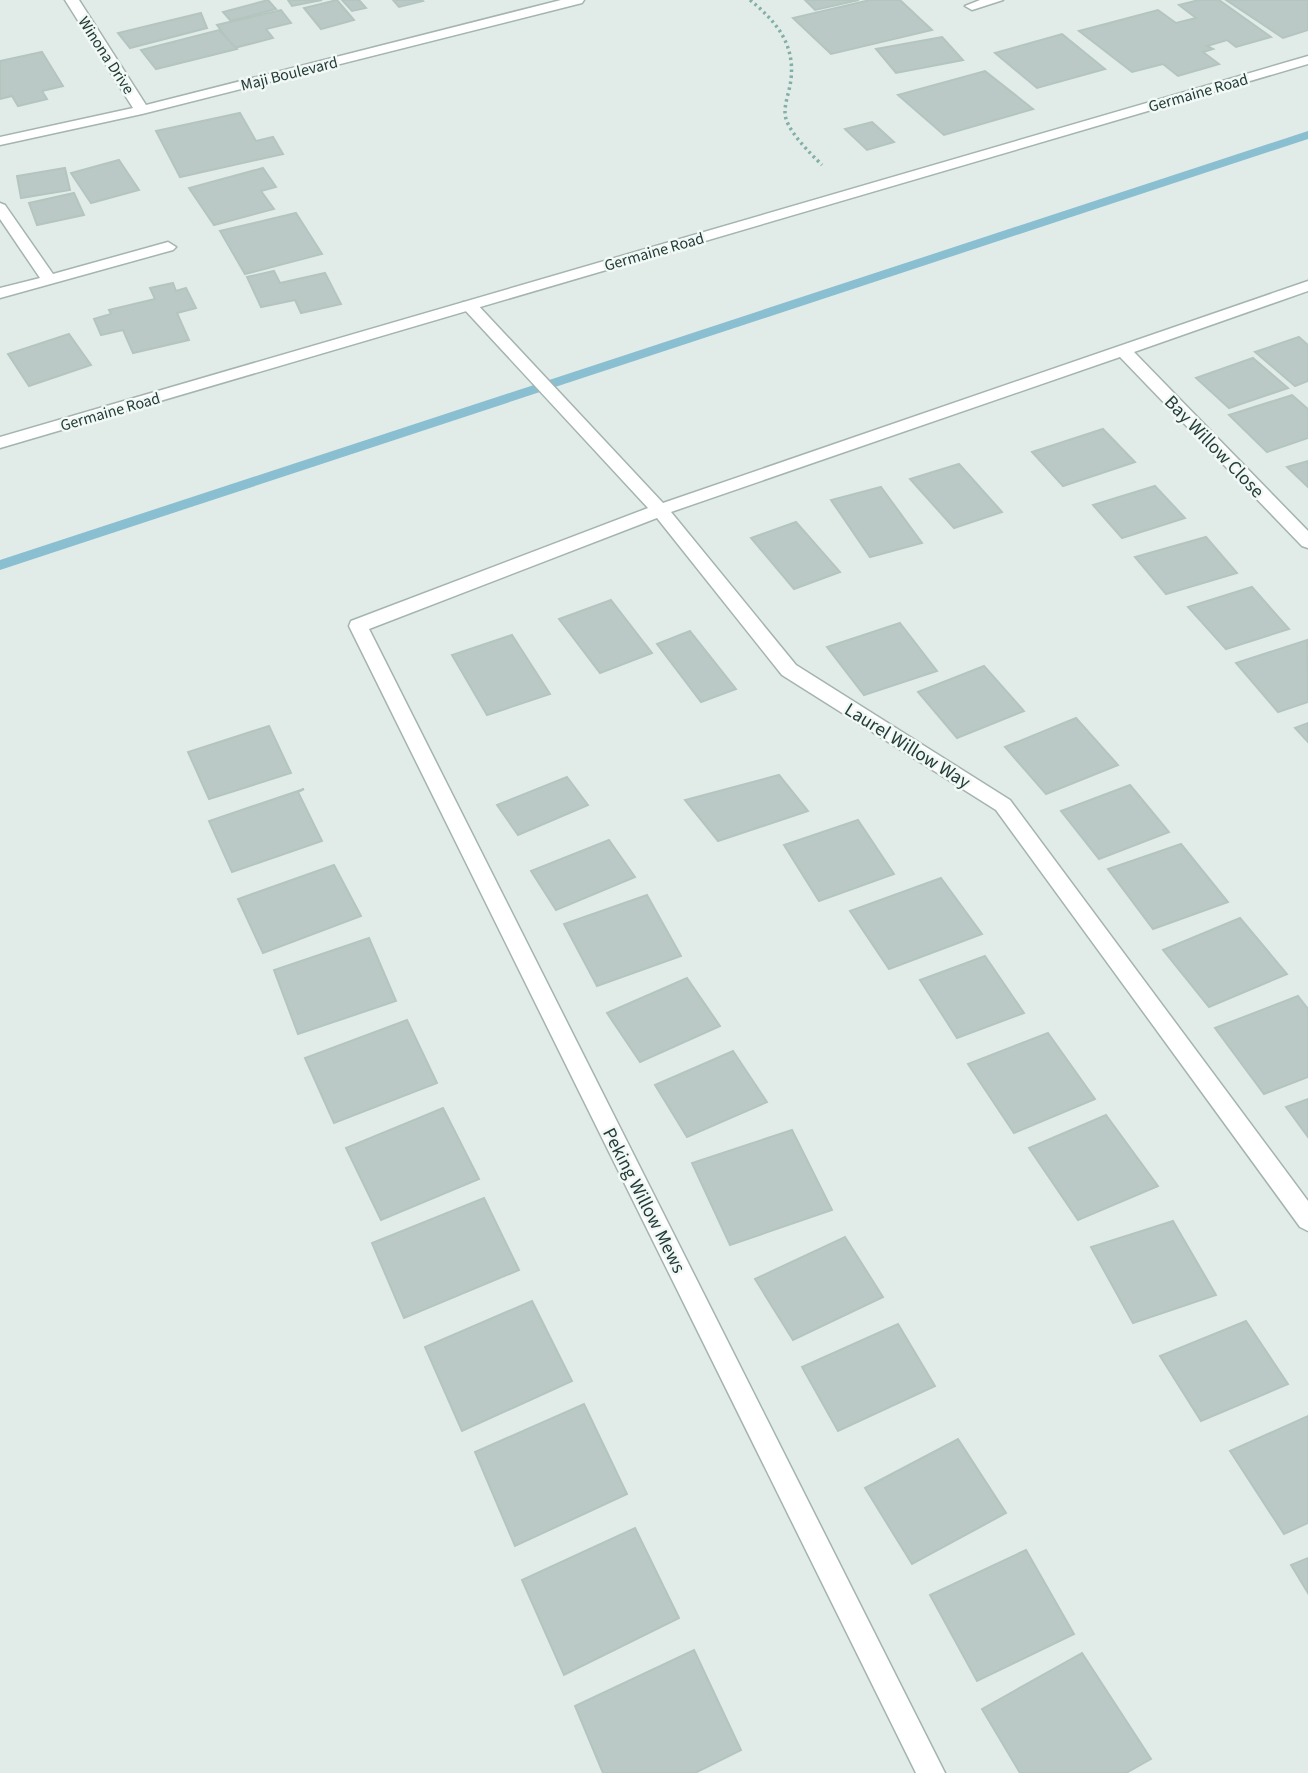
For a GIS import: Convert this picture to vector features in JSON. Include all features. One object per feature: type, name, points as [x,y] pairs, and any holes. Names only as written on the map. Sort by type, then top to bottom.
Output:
[{"type":"street","name":"Winona Drive","points":[[72,0],[142,110]]},
{"type":"street","name":"Maji Boulevard","points":[[0,141],[142,110],[577,0]]},
{"type":"street","points":[[972,6],[996,0]]},
{"type":"street","name":"Germaine Road","points":[[0,443],[1308,60]]},
{"type":"street","points":[[0,208],[49,280]]},
{"type":"street","points":[[0,293],[167,247]]},
{"type":"street","points":[[660,510],[1308,286]]},
{"type":"street","name":"Laurel Willow Way","points":[[469,306],[660,510],[789,670],[1003,805],[1308,1220]]},
{"type":"street","name":"Bay Willow Close","points":[[1122,351],[1308,541]]},
{"type":"street","name":"Peking Willow Mews","points":[[660,510],[358,626],[931,1773]]},
{"type":"path","points":[[750,0],[765,11],[792,50],[793,84],[784,114],[803,147],[853,193]]},
{"type":"building","points":[[268,0],[276,9],[231,21],[223,12]]},
{"type":"building","points":[[288,0],[322,0],[292,6]]},
{"type":"building","points":[[337,0],[354,20],[321,29],[304,8]]},
{"type":"building","points":[[342,0],[359,0],[366,8],[352,11]]},
{"type":"building","points":[[393,0],[422,0],[423,1],[399,7]]},
{"type":"building","points":[[805,0],[859,0],[815,10]]},
{"type":"building","points":[[870,0],[900,0],[932,30],[831,54],[793,18]]},
{"type":"building","points":[[1199,0],[1219,0],[1271,37],[1236,47],[1227,40],[1207,46],[1213,49],[1203,52],[1219,64],[1178,76],[1163,64],[1132,72],[1079,31],[1158,10],[1176,23],[1196,18],[1179,5]]},
{"type":"building","points":[[1226,0],[1308,0],[1308,30],[1283,38]]},
{"type":"building","points":[[281,10],[291,23],[266,29],[273,38],[234,48],[217,25]]},
{"type":"building","points":[[201,13],[207,28],[130,48],[118,33]]},
{"type":"building","points":[[219,30],[237,49],[156,69],[141,50]]},
{"type":"building","points":[[1062,34],[1105,69],[1037,88],[995,53]]},
{"type":"building","points":[[942,37],[963,60],[896,73],[876,49]]},
{"type":"building","points":[[42,52],[63,86],[42,91],[47,99],[18,106],[12,96],[0,99],[0,61]]},
{"type":"building","points":[[985,71],[1033,109],[944,135],[898,95]]},
{"type":"building","points":[[240,113],[256,141],[273,137],[283,154],[180,177],[156,131]]},
{"type":"building","points":[[872,122],[894,142],[867,150],[845,129]]},
{"type":"building","points":[[119,160],[139,190],[91,203],[71,173]]},
{"type":"building","points":[[65,168],[70,190],[21,198],[17,176]]},
{"type":"building","points":[[263,168],[276,187],[261,191],[274,209],[214,225],[189,188]]},
{"type":"building","points":[[74,193],[84,215],[37,225],[29,203]]},
{"type":"building","points":[[296,213],[322,254],[245,274],[220,231]]},
{"type":"building","points":[[274,271],[280,283],[325,273],[341,304],[301,313],[295,300],[261,307],[247,277]]},
{"type":"building","points":[[173,283],[176,291],[186,288],[196,308],[177,313],[189,340],[133,353],[123,330],[101,335],[94,319],[111,314],[109,310],[155,299],[150,288]]},
{"type":"building","points":[[69,334],[91,365],[29,386],[8,354]]},
{"type":"building","points":[[1299,337],[1308,345],[1308,381],[1295,386],[1255,352]]},
{"type":"building","points":[[1253,358],[1288,388],[1229,408],[1196,378]]},
{"type":"building","points":[[1292,395],[1308,409],[1308,438],[1267,452],[1229,415]]},
{"type":"building","points":[[1103,429],[1135,462],[1063,486],[1032,452]]},
{"type":"building","points":[[1308,461],[1308,487],[1287,467]]},
{"type":"building","points":[[959,464],[1002,512],[954,528],[910,479]]},
{"type":"building","points":[[1155,486],[1185,518],[1122,538],[1093,505]]},
{"type":"building","points":[[881,487],[922,543],[870,557],[831,500]]},
{"type":"building","points":[[796,522],[840,572],[794,589],[751,538]]},
{"type":"building","points":[[1206,537],[1237,573],[1166,594],[1135,557]]},
{"type":"building","points":[[1252,587],[1289,629],[1226,649],[1188,607]]},
{"type":"building","points":[[611,600],[652,653],[600,673],[559,619]]},
{"type":"building","points":[[900,623],[937,671],[864,695],[827,647]]},
{"type":"building","points":[[690,631],[736,689],[701,702],[657,644]]},
{"type":"building","points":[[512,635],[550,694],[487,715],[452,655]]},
{"type":"building","points":[[1307,640],[1308,702],[1278,712],[1236,663]]},
{"type":"building","points":[[984,666],[1024,711],[957,738],[918,692]]},
{"type":"building","points":[[1076,718],[1118,765],[1046,794],[1005,747]]},
{"type":"building","points":[[1308,723],[1308,742],[1295,728]]},
{"type":"building","points":[[269,726],[291,773],[209,799],[188,752]]},
{"type":"building","points":[[779,775],[808,811],[718,841],[685,800]]},
{"type":"building","points":[[567,777],[588,805],[518,835],[497,805]]},
{"type":"building","points":[[1130,785],[1169,832],[1099,859],[1061,811]]},
{"type":"building","points":[[304,789],[298,792],[322,841],[232,872],[209,821]]},
{"type":"building","points":[[858,820],[894,874],[819,901],[784,845]]},
{"type":"building","points":[[609,840],[635,877],[556,910],[531,871]]},
{"type":"building","points":[[1181,844],[1228,902],[1153,929],[1108,869]]},
{"type":"building","points":[[334,865],[361,916],[263,953],[238,899]]},
{"type":"building","points":[[941,878],[982,934],[889,969],[850,911]]},
{"type":"building","points":[[647,895],[681,956],[597,986],[564,924]]},
{"type":"building","points":[[1240,918],[1287,974],[1209,1007],[1163,950]]},
{"type":"building","points":[[369,938],[396,1001],[298,1034],[274,970]]},
{"type":"building","points":[[985,956],[1024,1013],[957,1038],[920,980]]},
{"type":"building","points":[[687,978],[720,1026],[640,1062],[607,1013]]},
{"type":"building","points":[[1298,996],[1308,1009],[1308,1077],[1264,1094],[1215,1028]]},
{"type":"building","points":[[407,1020],[437,1083],[334,1123],[305,1058]]},
{"type":"building","points":[[1048,1033],[1095,1099],[1014,1133],[968,1064]]},
{"type":"building","points":[[733,1051],[767,1102],[687,1137],[655,1085]]},
{"type":"building","points":[[1308,1099],[1308,1137],[1286,1107]]},
{"type":"building","points":[[443,1108],[479,1179],[381,1220],[346,1148]]},
{"type":"building","points":[[1106,1115],[1158,1186],[1078,1220],[1029,1148]]},
{"type":"building","points":[[792,1130],[832,1210],[730,1245],[692,1163]]},
{"type":"building","points":[[484,1198],[519,1270],[404,1318],[372,1243]]},
{"type":"building","points":[[1173,1221],[1216,1295],[1133,1323],[1091,1247]]},
{"type":"building","points":[[845,1237],[883,1297],[793,1340],[755,1279]]},
{"type":"building","points":[[532,1301],[572,1381],[462,1431],[425,1347]]},
{"type":"building","points":[[1246,1321],[1288,1384],[1201,1421],[1160,1356]]},
{"type":"building","points":[[898,1324],[935,1386],[838,1431],[802,1367]]},
{"type":"building","points":[[584,1404],[627,1494],[515,1546],[475,1452]]},
{"type":"building","points":[[1308,1416],[1308,1523],[1284,1534],[1230,1451]]},
{"type":"building","points":[[958,1439],[1006,1513],[912,1564],[865,1488]]},
{"type":"building","points":[[635,1528],[679,1618],[564,1675],[522,1580]]},
{"type":"building","points":[[1026,1550],[1074,1634],[977,1681],[930,1595]]},
{"type":"building","points":[[1308,1558],[1308,1593],[1291,1565]]},
{"type":"building","points":[[694,1650],[741,1750],[695,1773],[603,1773],[575,1706]]},
{"type":"building","points":[[1082,1653],[1151,1759],[1126,1773],[1020,1773],[982,1709]]},
{"type":"waterway","points":[[0,565],[1308,135]]}]
